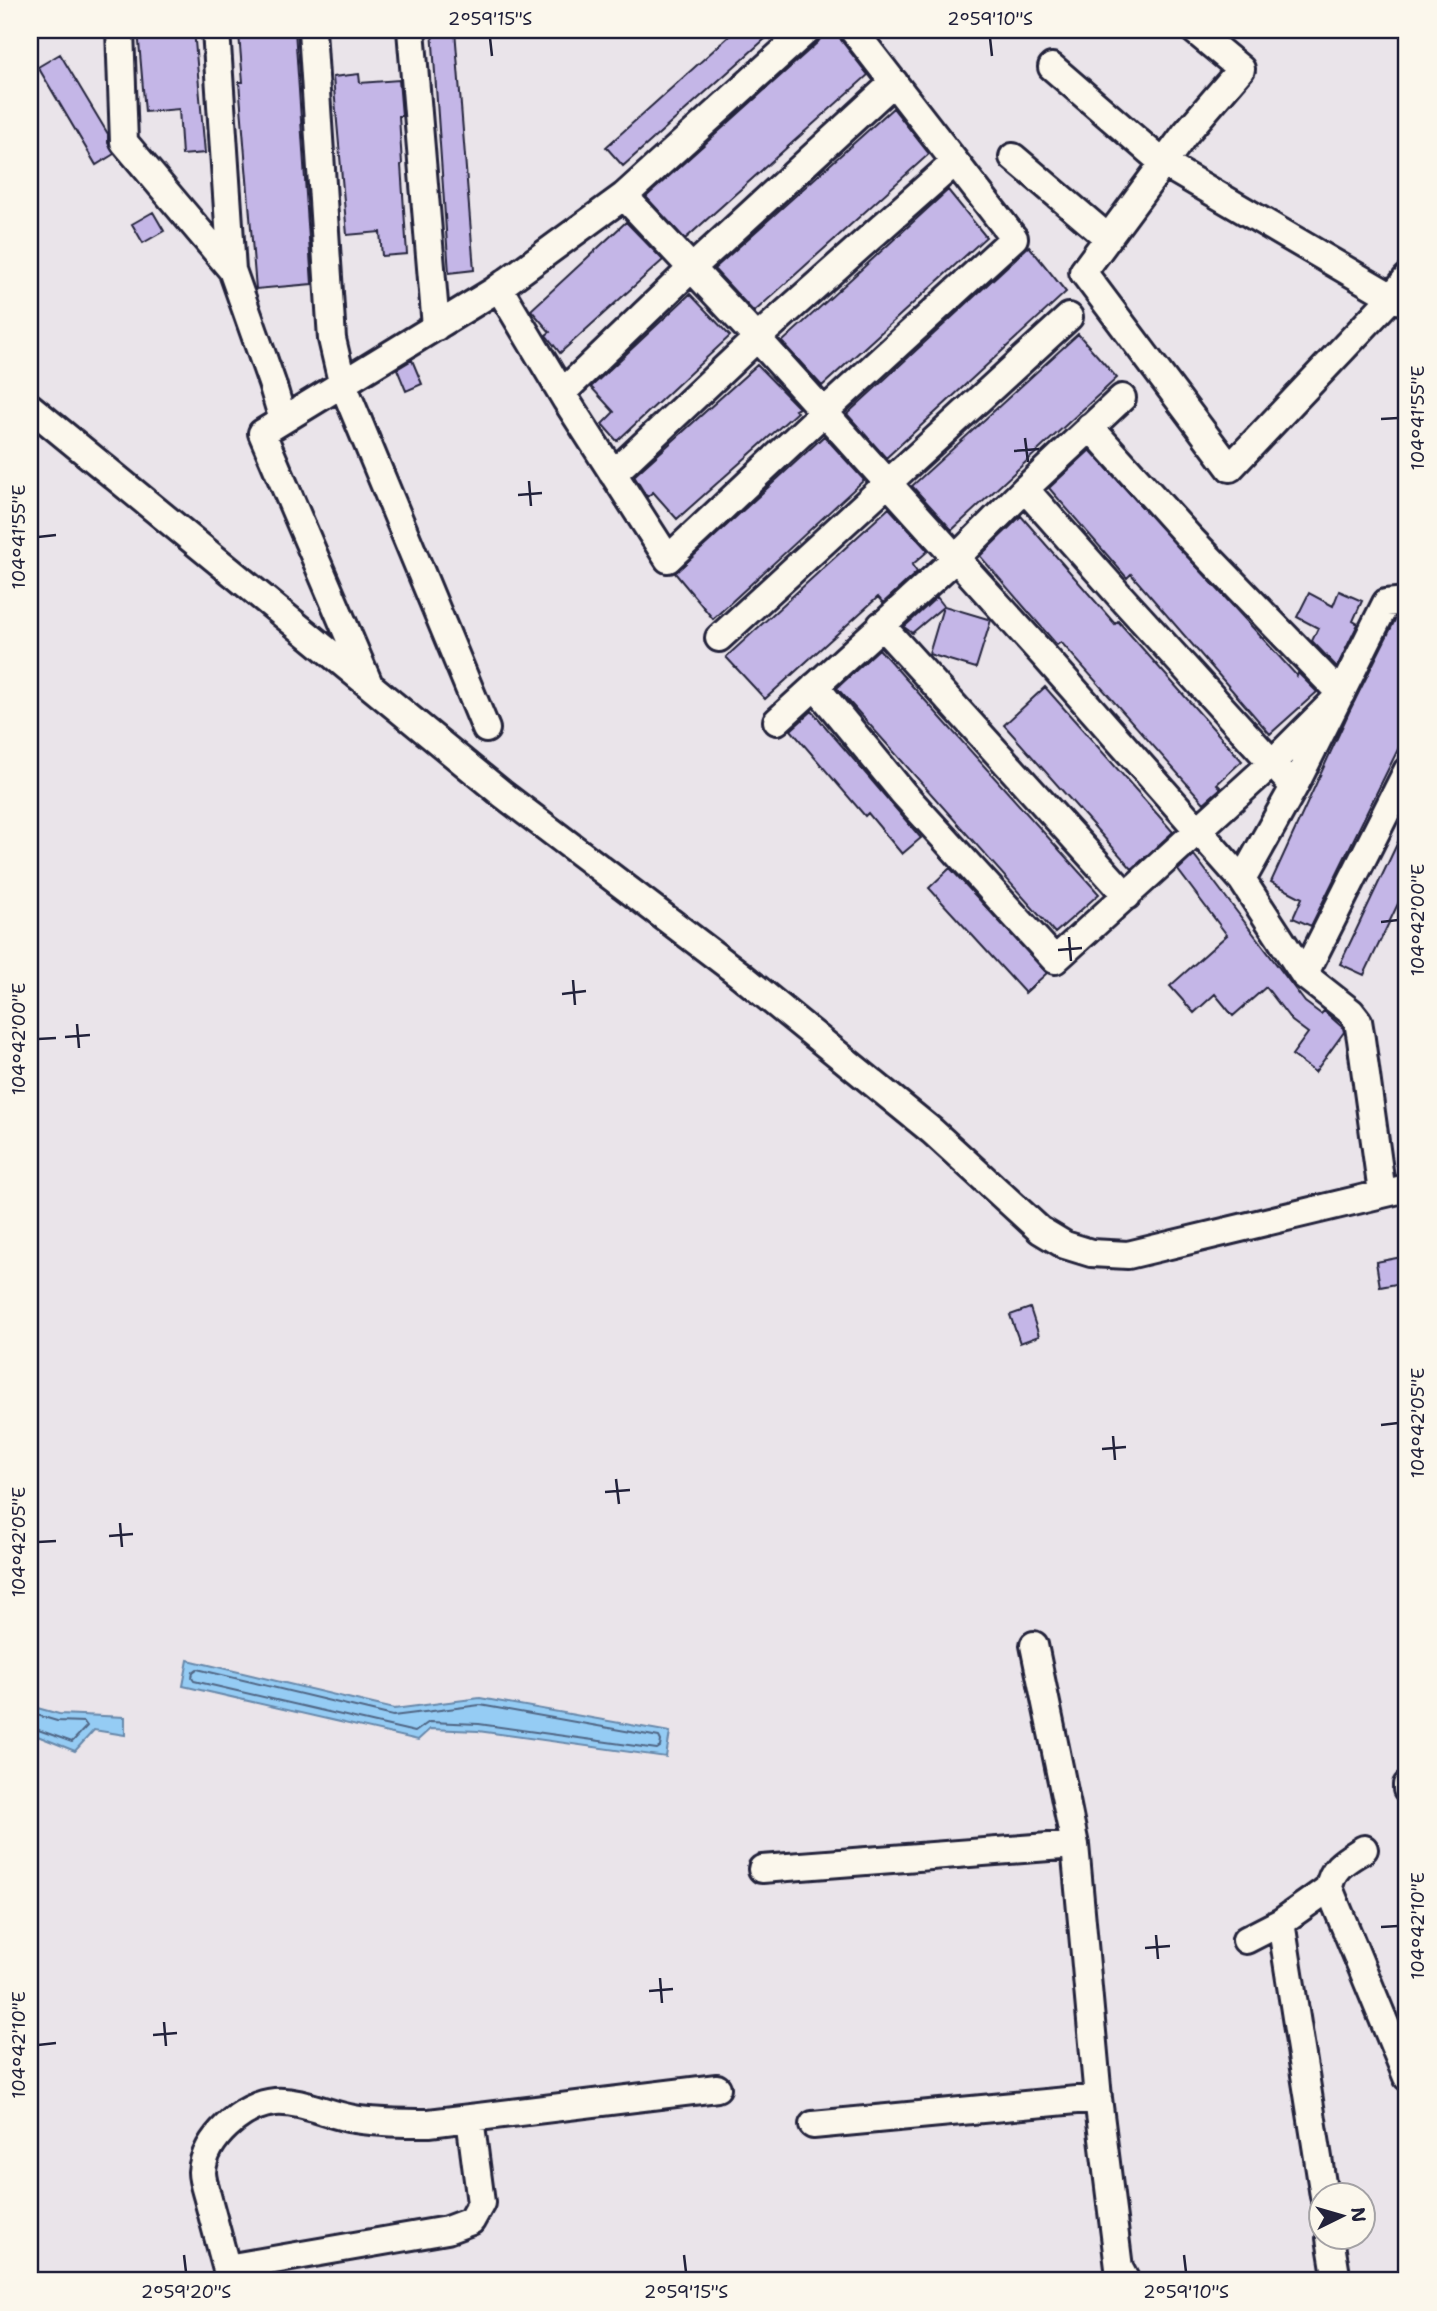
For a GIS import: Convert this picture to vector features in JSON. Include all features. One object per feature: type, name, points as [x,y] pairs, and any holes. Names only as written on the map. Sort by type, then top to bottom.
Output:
[{"type":"street","points":[[120,30],[124,142],[232,270]]},
{"type":"street","points":[[216,30],[232,270],[283,420]]},
{"type":"street","points":[[312,30],[332,339],[342,382],[486,729]]},
{"type":"street","points":[[411,30],[436,327]]},
{"type":"street","points":[[369,684],[262,433],[499,288],[624,196],[807,30]]},
{"type":"street","points":[[499,288],[562,393],[668,559],[1014,238],[853,30]]},
{"type":"street","points":[[1052,67],[1163,163],[1402,293],[1230,468],[1083,272],[1163,163],[1241,69],[1194,30]]},
{"type":"street","points":[[562,393],[692,268],[894,82]]},
{"type":"street","points":[[1013,157],[1108,238]]},
{"type":"street","points":[[613,474],[758,338],[955,162]]},
{"type":"street","points":[[30,407],[501,793],[738,974],[932,1131],[1040,1230],[1065,1244],[1091,1253],[1128,1255],[1394,1190],[1358,1021],[1351,1012],[1304,975],[1242,880],[758,338],[624,196]]},
{"type":"street","points":[[719,638],[1069,317]]},
{"type":"street","points":[[777,721],[955,559],[1122,398]]},
{"type":"street","points":[[1090,427],[1189,537],[1340,694]]},
{"type":"street","points":[[1025,489],[1271,764],[1294,786]]},
{"type":"street","points":[[1242,880],[1294,786],[1386,603],[1407,601]]},
{"type":"street","points":[[881,625],[1127,896]]},
{"type":"street","points":[[815,686],[903,793],[1055,960],[1271,764],[1340,694]]},
{"type":"street","points":[[1304,975],[1407,771]]},
{"type":"street","points":[[1034,1645],[1075,1844],[1098,2098],[1119,2268],[1126,2281]]},
{"type":"street","points":[[762,1869],[1075,1844]]},
{"type":"street","points":[[1364,1849],[1339,1864],[1329,1888],[1407,2077]]},
{"type":"street","points":[[1246,1940],[1281,1922],[1329,1888]]},
{"type":"street","points":[[1281,1922],[1322,2182]]},
{"type":"street","points":[[470,2118],[481,2203],[471,2221],[447,2230],[229,2275],[202,2173],[207,2152],[217,2135],[259,2106],[275,2102],[352,2119],[387,2123],[429,2123],[470,2118],[717,2088]]},
{"type":"street","points":[[813,2125],[1098,2098]]},
{"type":"street","points":[[1332,2252],[1337,2281]]},
{"type":"water","points":[[188,1660],[394,1709],[480,1698],[670,1732],[666,1757],[478,1731],[430,1729],[418,1740],[183,1686]]},
{"type":"water","points":[[30,1706],[59,1714],[125,1717],[125,1735],[94,1730],[75,1751],[30,1733]]},
{"type":"building","points":[[138,30],[194,30],[205,153],[182,155],[179,109],[145,112]]},
{"type":"building","points":[[295,30],[312,284],[256,289],[239,82],[243,82],[239,34]]},
{"type":"building","points":[[432,30],[455,30],[474,270],[449,273]]},
{"type":"building","points":[[736,30],[775,30],[623,166],[606,147]]},
{"type":"building","points":[[826,30],[838,30],[841,40],[868,75],[685,239],[646,197],[818,42]]},
{"type":"building","points":[[60,54],[108,134],[108,143],[114,154],[96,165],[38,67]]},
{"type":"building","points":[[359,74],[360,83],[399,80],[407,254],[382,256],[380,232],[347,235],[333,77]]},
{"type":"building","points":[[893,108],[929,154],[754,312],[714,269]]},
{"type":"building","points":[[948,190],[986,237],[822,386],[782,342]]},
{"type":"building","points":[[153,212],[164,231],[143,243],[132,224]]},
{"type":"building","points":[[626,222],[663,260],[560,353],[546,335],[550,332],[531,310]]},
{"type":"building","points":[[1029,246],[1066,292],[886,458],[847,414]]},
{"type":"building","points":[[690,294],[730,336],[617,441],[602,424],[614,412],[591,387]]},
{"type":"building","points":[[1078,334],[1117,378],[952,530],[912,486]]},
{"type":"building","points":[[412,360],[422,384],[406,391],[397,369]]},
{"type":"building","points":[[757,365],[799,408],[795,410],[797,412],[677,519],[653,492],[647,497],[634,476]]},
{"type":"building","points":[[824,436],[864,480],[713,619],[675,573]]},
{"type":"building","points":[[1090,450],[1297,676],[1298,673],[1317,692],[1270,734],[1131,574],[1127,578],[1049,488]]},
{"type":"building","points":[[889,508],[928,551],[912,565],[917,572],[883,603],[878,597],[765,699],[726,657]]},
{"type":"building","points":[[1021,516],[1115,624],[1118,621],[1242,761],[1217,784],[1221,788],[1204,803],[1061,642],[1057,645],[980,556]]},
{"type":"building","points":[[1339,591],[1362,601],[1353,621],[1358,624],[1337,667],[1312,641],[1318,628],[1297,617],[1309,593],[1333,606]]},
{"type":"building","points":[[937,597],[944,606],[991,620],[976,668],[929,654],[943,607],[912,633],[904,627]]},
{"type":"building","points":[[1407,617],[1407,731],[1311,926],[1293,918],[1302,898],[1271,882],[1349,712],[1396,618]]},
{"type":"building","points":[[879,649],[1099,894],[1055,933],[837,688]]},
{"type":"building","points":[[1045,687],[1173,832],[1132,869],[1004,725]]},
{"type":"building","points":[[812,711],[921,838],[902,854],[868,813],[865,816],[791,730]]},
{"type":"building","points":[[1407,823],[1407,885],[1364,975],[1340,964]]},
{"type":"building","points":[[1194,855],[1305,1002],[1321,1014],[1324,1011],[1343,1028],[1344,1032],[1315,1072],[1292,1055],[1308,1033],[1292,1021],[1266,987],[1233,1016],[1215,994],[1194,1013],[1170,986],[1227,935],[1178,870]]},
{"type":"building","points":[[950,868],[1047,973],[1025,993],[929,888]]},
{"type":"building","points":[[1407,1256],[1407,1282],[1380,1287],[1376,1262]]},
{"type":"building","points":[[1030,1308],[1039,1336],[1020,1343],[1010,1315]]}]
